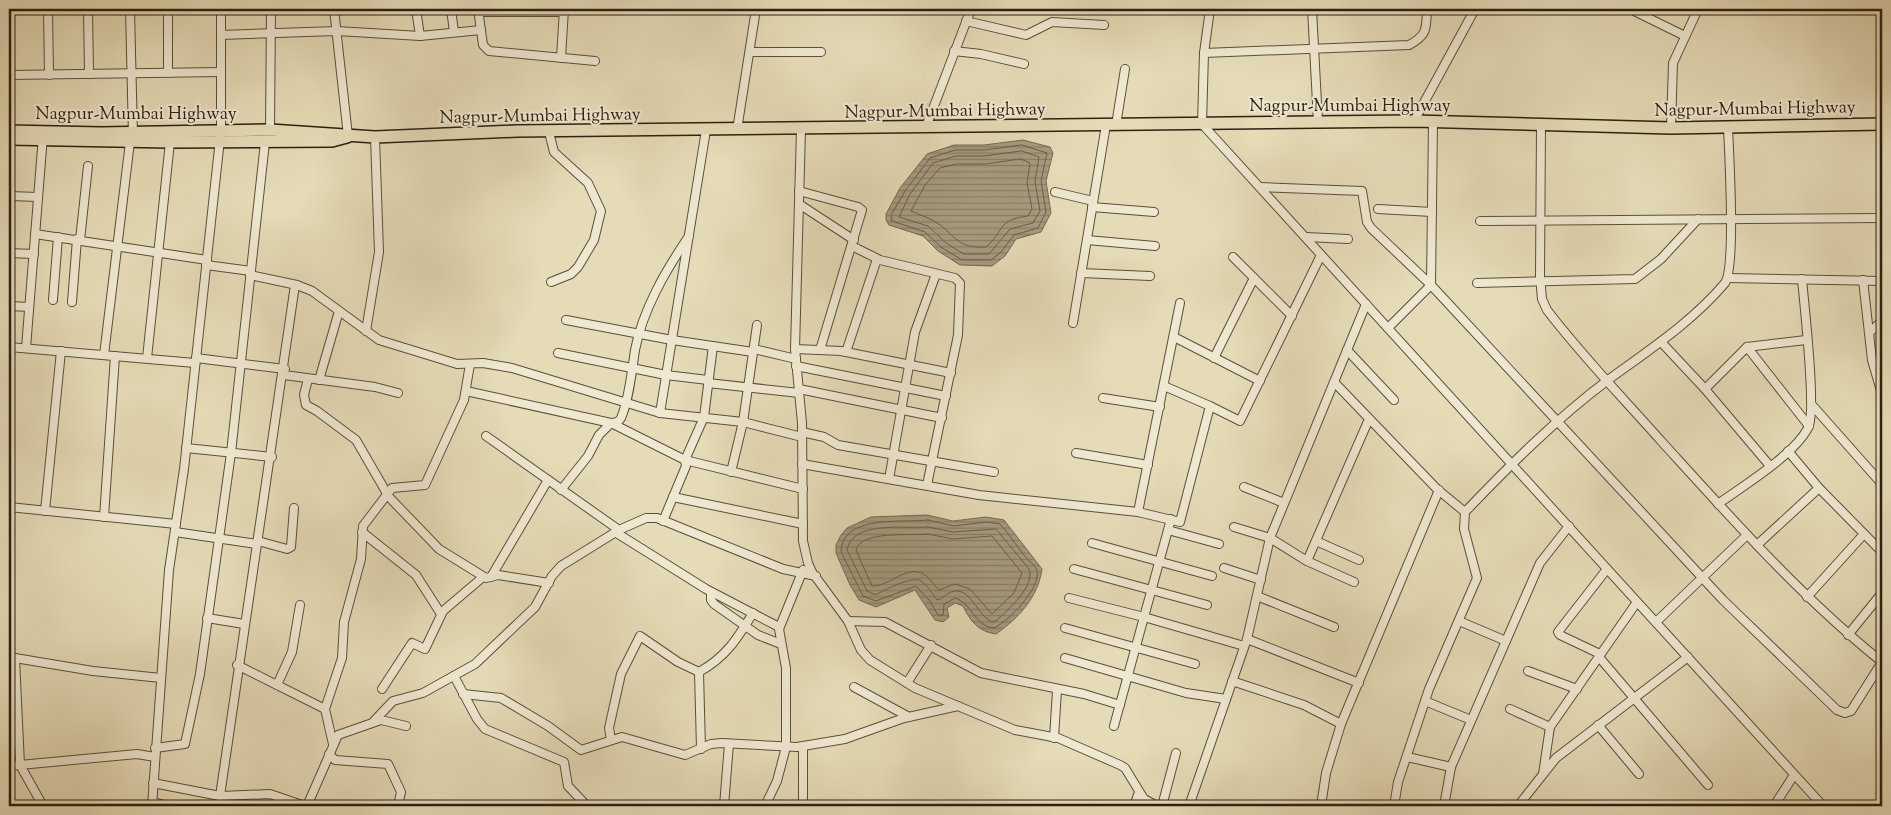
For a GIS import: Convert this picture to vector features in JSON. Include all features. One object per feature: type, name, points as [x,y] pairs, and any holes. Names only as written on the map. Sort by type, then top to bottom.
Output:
[{"type":"highway","name":"Nagpur-Mumbai Highway","points":[[132,138],[221,130],[270,130],[332,133],[348,136],[375,136],[1414,121],[1671,128],[1882,124]]},
{"type":"highway","name":"Nagpur-Mumbai Highway","points":[[9,131],[43,136]]},
{"type":"highway","points":[[9,139],[43,136],[132,138],[170,142],[266,142],[332,141],[348,136]]},
{"type":"street","points":[[48,9],[48,75]]},
{"type":"street","points":[[88,9],[89,74]]},
{"type":"street","points":[[104,355],[132,138],[130,9]]},
{"type":"street","points":[[168,9],[168,73]]},
{"type":"street","points":[[168,806],[152,804],[155,748],[169,570],[186,448],[220,142],[221,9]]},
{"type":"street","points":[[270,130],[271,9]]},
{"type":"street","points":[[334,9],[348,136]]},
{"type":"street","points":[[416,9],[420,36]]},
{"type":"street","points":[[451,9],[454,32]]},
{"type":"street","points":[[737,130],[756,9]]},
{"type":"street","points":[[926,127],[971,9]]},
{"type":"street","points":[[1210,9],[1204,53],[1202,124],[1823,806]]},
{"type":"street","points":[[1312,9],[1318,122]]},
{"type":"street","points":[[1204,53],[1409,45],[1421,39],[1426,30],[1427,9]]},
{"type":"street","points":[[1414,121],[1475,9]]},
{"type":"street","points":[[1630,9],[1685,36]]},
{"type":"street","points":[[1671,128],[1671,69],[1698,9]]},
{"type":"street","points":[[562,58],[564,10],[478,10],[483,45],[489,51],[562,58],[595,61]]},
{"type":"street","points":[[966,21],[1026,35],[1055,21],[1104,25]]},
{"type":"street","points":[[221,35],[337,30],[420,36],[481,30]]},
{"type":"street","points":[[954,51],[981,54],[1024,64]]},
{"type":"street","points":[[750,52],[821,52]]},
{"type":"street","points":[[1073,323],[1093,204],[1125,69]]},
{"type":"street","points":[[9,76],[221,72]]},
{"type":"street","points":[[1388,328],[1431,285],[1433,122]]},
{"type":"street","points":[[1260,187],[1360,190],[1363,193],[1369,226],[1431,285],[1559,421],[1701,577],[1841,712],[1851,711],[1882,662],[1807,597],[1747,535],[1607,381],[1547,310],[1542,299],[1541,281],[1541,125]]},
{"type":"street","points":[[1394,806],[1398,782],[1425,701],[1478,574],[1464,530],[1466,512],[1512,463],[1559,421],[1607,381],[1662,343],[1728,278],[1731,219],[1728,127]]},
{"type":"street","points":[[801,129],[795,349],[802,435],[803,524],[807,559],[816,576],[848,621],[865,656],[908,683],[959,706],[1015,730],[1054,738],[1122,767],[1146,801],[1157,806]]},
{"type":"street","points":[[660,412],[706,130]]},
{"type":"street","points":[[549,132],[554,152],[588,184],[601,211],[594,240],[578,267],[571,274],[551,282]]},
{"type":"street","points":[[26,348],[43,136]]},
{"type":"street","points":[[366,331],[379,252],[375,136]]},
{"type":"street","points":[[147,358],[160,252],[170,142]]},
{"type":"street","points":[[155,748],[185,744],[200,674],[217,539],[231,453],[266,142]]},
{"type":"street","points":[[72,302],[88,166]]},
{"type":"street","points":[[799,191],[860,208],[862,213],[820,350]]},
{"type":"street","points":[[1055,192],[1093,204],[1154,212]]},
{"type":"street","points":[[9,196],[38,197]]},
{"type":"street","points":[[799,204],[878,259],[957,279],[960,283],[959,330],[927,485]]},
{"type":"street","points":[[1378,209],[1432,212]]},
{"type":"street","points":[[1480,221],[1540,219],[1882,218]]},
{"type":"street","points":[[1477,283],[1635,279],[1661,259],[1698,219]]},
{"type":"street","points":[[35,234],[160,252],[296,285],[312,291],[366,331],[390,345],[457,364],[486,363],[512,368],[660,412],[743,422],[802,435],[824,437],[838,445],[994,472]]},
{"type":"street","points":[[561,490],[588,456],[600,435],[611,423],[619,420],[625,402],[638,333],[668,267],[689,236]]},
{"type":"street","points":[[53,300],[58,237]]},
{"type":"street","points":[[1306,237],[1348,238]]},
{"type":"street","points":[[1087,240],[1155,246]]},
{"type":"street","points":[[9,253],[34,254]]},
{"type":"street","points":[[1164,386],[1210,406],[1240,422],[1321,254]]},
{"type":"street","points":[[1233,257],[1292,316]]},
{"type":"street","points":[[846,352],[878,259]]},
{"type":"street","points":[[1081,273],[1150,276]]},
{"type":"street","points":[[889,479],[915,332],[936,274]]},
{"type":"street","points":[[1214,358],[1254,278]]},
{"type":"street","points":[[1728,278],[1882,280]]},
{"type":"street","points":[[1718,504],[1788,451],[1809,426],[1812,405],[1802,279]]},
{"type":"street","points":[[1863,280],[1873,365],[1882,394]]},
{"type":"street","points":[[220,796],[237,665],[272,457],[296,285]]},
{"type":"street","points":[[1138,512],[1180,303]]},
{"type":"street","points":[[1189,806],[1245,643],[1270,538],[1366,304]]},
{"type":"street","points":[[9,306],[30,307]]},
{"type":"street","points":[[319,380],[339,311]]},
{"type":"street","points":[[566,320],[672,340],[754,350],[796,363],[946,396]]},
{"type":"street","points":[[1869,333],[1882,321]]},
{"type":"street","points":[[731,472],[743,422],[757,325]]},
{"type":"street","points":[[1174,337],[1260,381]]},
{"type":"street","points":[[1705,389],[1747,347],[1806,340]]},
{"type":"street","points":[[1662,343],[1705,389],[1770,466]]},
{"type":"street","points":[[663,521],[686,466],[685,460],[704,417],[713,346]]},
{"type":"street","points":[[9,347],[115,356],[240,363],[308,379],[379,388],[398,393]]},
{"type":"street","points":[[1747,347],[1809,426]]},
{"type":"street","points":[[795,349],[846,352],[951,373]]},
{"type":"street","points":[[1347,350],[1394,400]]},
{"type":"street","points":[[45,510],[61,351]]},
{"type":"street","points":[[558,353],[666,375],[799,391],[942,418]]},
{"type":"street","points":[[104,517],[115,356]]},
{"type":"street","points":[[333,744],[325,709],[342,658],[344,622],[360,562],[364,523],[386,493],[392,488],[425,485],[464,400],[470,364]]},
{"type":"street","points":[[308,379],[304,395],[306,405],[317,410],[356,440],[386,493],[439,549],[487,577],[498,575],[548,583]]},
{"type":"street","points":[[1334,382],[1439,490],[1466,512]]},
{"type":"street","points":[[466,391],[611,423],[685,460],[803,489]]},
{"type":"street","points":[[1103,398],[1160,407]]},
{"type":"street","points":[[1812,405],[1882,484]]},
{"type":"street","points":[[802,464],[979,494],[1138,512],[1180,522],[1210,406]]},
{"type":"street","points":[[1307,561],[1369,419]]},
{"type":"street","points":[[486,436],[617,531],[712,592],[779,627]]},
{"type":"street","points":[[186,448],[272,457]]},
{"type":"street","points":[[1788,451],[1819,488],[1882,552]]},
{"type":"street","points":[[1076,453],[1148,465]]},
{"type":"street","points":[[382,689],[412,642],[425,649],[441,614],[487,577],[548,480]]},
{"type":"street","points":[[1244,487],[1284,503]]},
{"type":"street","points":[[1757,545],[1819,488]]},
{"type":"street","points":[[1321,806],[1326,774],[1342,724],[1439,490]]},
{"type":"street","points":[[672,497],[803,524]]},
{"type":"street","points":[[9,507],[104,517],[175,528],[217,539],[287,548],[291,547],[294,508]]},
{"type":"street","points":[[374,721],[393,701],[423,693],[475,664],[535,607],[548,583],[561,566],[617,531],[646,518],[663,521],[783,569],[816,576]]},
{"type":"street","points":[[1114,726],[1170,519]]},
{"type":"street","points":[[1444,806],[1451,767],[1540,563],[1569,526]]},
{"type":"street","points":[[1234,527],[1270,538],[1307,561],[1354,582]]},
{"type":"street","points":[[1168,530],[1219,544]]},
{"type":"street","points":[[362,532],[416,575],[441,614]]},
{"type":"street","points":[[1807,597],[1864,534]]},
{"type":"street","points":[[1656,622],[1747,535]]},
{"type":"street","points":[[1316,541],[1359,560]]},
{"type":"street","points":[[1092,543],[1212,576]]},
{"type":"street","points":[[765,806],[777,781],[786,747],[786,668],[779,627],[807,559]]},
{"type":"street","points":[[1224,568],[1261,580]]},
{"type":"street","points":[[1074,569],[1207,605]]},
{"type":"street","points":[[1607,569],[1558,632],[1560,635],[1600,656],[1708,785]]},
{"type":"street","points":[[712,592],[711,600],[714,604],[760,636],[781,644]]},
{"type":"street","points":[[1848,634],[1882,593]]},
{"type":"street","points":[[1257,596],[1334,627]]},
{"type":"street","points":[[1069,598],[1245,643],[1359,683]]},
{"type":"street","points":[[1542,776],[1550,727],[1637,602]]},
{"type":"street","points":[[277,685],[292,652],[300,605]]},
{"type":"street","points":[[700,672],[717,662],[731,647],[753,614]]},
{"type":"street","points":[[207,618],[244,624]]},
{"type":"street","points":[[848,621],[885,622],[981,673],[1084,694],[1120,705]]},
{"type":"street","points":[[1458,621],[1506,641]]},
{"type":"street","points":[[1066,628],[1195,664]]},
{"type":"street","points":[[611,740],[609,728],[619,682],[637,638],[642,636],[681,663],[700,672]]},
{"type":"street","points":[[908,683],[931,645]]},
{"type":"street","points":[[43,806],[20,765],[12,657],[93,671],[161,678]]},
{"type":"street","points":[[1065,658],[1186,693],[1226,699]]},
{"type":"street","points":[[1518,806],[1556,758],[1688,658]]},
{"type":"street","points":[[237,665],[325,709]]},
{"type":"street","points":[[700,672],[701,748]]},
{"type":"street","points":[[1528,672],[1576,689]]},
{"type":"street","points":[[454,676],[476,719],[486,729],[564,762],[568,786],[587,806]]},
{"type":"street","points":[[1232,680],[1304,705],[1342,724]]},
{"type":"street","points":[[854,687],[909,717]]},
{"type":"street","points":[[1054,738],[1058,690]]},
{"type":"street","points":[[463,694],[500,698],[548,726],[578,749],[585,749],[624,737],[682,754],[716,744],[786,747],[845,739],[909,717],[959,706]]},
{"type":"street","points":[[1425,701],[1472,720]]},
{"type":"street","points":[[1510,709],[1550,727]]},
{"type":"street","points":[[9,714],[17,716]]},
{"type":"street","points":[[154,783],[220,796],[270,794],[308,806],[328,754],[341,733],[374,721],[385,720],[406,726]]},
{"type":"street","points":[[1598,726],[1639,774]]},
{"type":"street","points":[[724,806],[729,744]]},
{"type":"street","points":[[803,746],[803,806]]},
{"type":"street","points":[[1162,806],[1176,753]]},
{"type":"street","points":[[9,766],[137,754],[155,758]]},
{"type":"street","points":[[328,754],[335,760],[388,764],[400,792],[398,806]]},
{"type":"street","points":[[1406,756],[1451,767]]},
{"type":"street","points":[[1774,806],[1794,775]]},
{"type":"street","points":[[1134,806],[1139,792]]},
{"type":"water","points":[[1023,140],[1050,147],[1053,153],[1046,181],[1051,213],[1041,232],[1016,239],[1005,256],[992,266],[960,265],[938,251],[923,236],[889,225],[886,220],[886,214],[900,188],[927,154],[954,145],[984,145]]},
{"type":"water","points":[[927,515],[953,521],[986,517],[1004,520],[1042,569],[1032,598],[1020,614],[996,634],[985,631],[976,625],[963,606],[955,603],[947,608],[949,617],[943,622],[935,620],[915,590],[876,607],[859,600],[850,585],[836,553],[836,545],[847,528],[871,517]]}]
